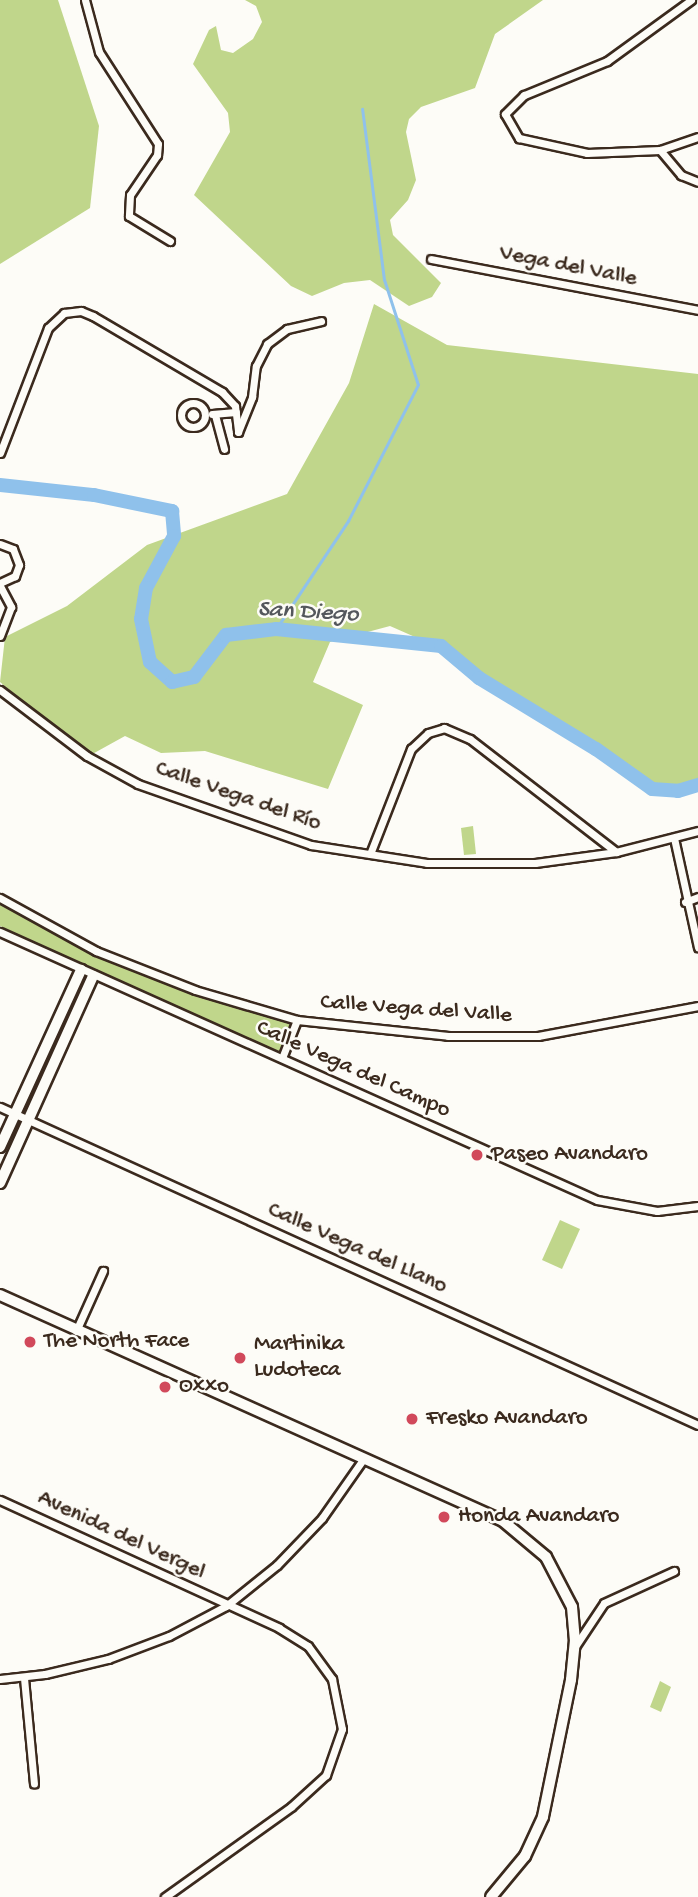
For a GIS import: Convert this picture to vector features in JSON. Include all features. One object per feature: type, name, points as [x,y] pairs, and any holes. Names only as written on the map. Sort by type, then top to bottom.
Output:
[{"type":"street","points":[[85,0],[99,51],[158,144],[157,155],[130,195],[129,216],[170,242]]},
{"type":"street","points":[[691,0],[607,61],[524,95],[505,114],[513,133],[531,143],[587,153],[660,150],[698,137]]},
{"type":"street","points":[[660,150],[681,175],[698,182]]},
{"type":"street","name":"Vega del Valle","points":[[432,259],[698,310]]},
{"type":"street","points":[[0,453],[48,328],[60,315],[73,310],[93,316],[222,392],[236,412],[238,432],[252,397],[256,366],[271,339],[287,329],[321,321]]},
{"type":"street","points":[[205,411],[215,415],[236,412]]},
{"type":"street","points":[[215,415],[224,449]]},
{"type":"street","points":[[0,544],[13,549],[19,565],[15,576],[0,585],[10,607],[0,636]]},
{"type":"street","name":"Calle Vega del Río","points":[[0,690],[76,748],[138,784],[280,837],[427,863],[535,863],[616,852],[698,831]]},
{"type":"street","points":[[370,854],[411,749],[428,733],[443,728],[470,739],[616,852]]},
{"type":"street","points":[[674,838],[685,902],[698,947]]},
{"type":"street","points":[[685,902],[698,897]]},
{"type":"street","name":"Calle Vega del Campo","points":[[0,898],[96,951],[195,990],[297,1020]]},
{"type":"street","name":"Calle Vega del Campo","points":[[0,932],[597,1200],[657,1211],[698,1206]]},
{"type":"street","points":[[0,1146],[81,970]]},
{"type":"street","points":[[0,1183],[93,976]]},
{"type":"street","name":"Calle Vega del Valle","points":[[297,1020],[448,1036],[538,1036],[698,1006]]},
{"type":"street","points":[[282,1058],[297,1020]]},
{"type":"street","name":"Calle Vega del Llano","points":[[0,1107],[698,1425]]},
{"type":"street","points":[[76,1331],[103,1271]]},
{"type":"street","points":[[0,1294],[76,1331],[503,1521],[537,1546],[561,1579],[574,1617],[574,1652],[543,1817],[525,1856],[491,1897]]},
{"type":"street","points":[[0,1679],[24,1678],[129,1652],[226,1606],[277,1565],[322,1518],[364,1458]]},
{"type":"street","name":"Avenida del Vergel","points":[[1,1502],[279,1628],[315,1653],[336,1688],[341,1739],[331,1766],[314,1790],[165,1897]]},
{"type":"street","points":[[574,1652],[588,1622],[604,1603],[674,1571]]},
{"type":"street","points":[[24,1678],[34,1784]]},
{"type":"green space","points":[[0,0],[58,0],[99,126],[90,208],[0,264]]},
{"type":"green space","points":[[245,0],[543,0],[495,34],[475,88],[421,107],[409,119],[406,132],[416,180],[408,200],[390,220],[393,235],[441,283],[432,297],[409,306],[370,280],[344,283],[312,296],[291,286],[194,195],[230,132],[228,113],[193,64],[209,30],[216,26],[221,50],[233,53],[253,39],[262,22],[256,6]]},
{"type":"green space","points":[[374,304],[447,345],[698,374],[698,787],[679,794],[652,791],[595,750],[476,678],[440,648],[390,626],[330,642],[313,682],[363,705],[328,789],[205,751],[161,753],[125,736],[87,757],[0,682],[5,637],[67,606],[147,545],[287,494],[349,383]]},
{"type":"green space","points":[[473,826],[476,854],[464,855],[461,828]]},
{"type":"green space","points":[[0,900],[95,952],[295,1021],[281,1057],[0,926]]},
{"type":"green space","points":[[560,1220],[580,1229],[562,1269],[542,1260]]},
{"type":"green space","points":[[660,1681],[671,1687],[661,1712],[650,1707]]},
{"type":"waterway","points":[[276,629],[348,521],[418,385],[384,280],[362,109]]},
{"type":"waterway","name":"San Diego","points":[[0,485],[94,495],[172,511],[174,536],[146,588],[141,619],[150,662],[172,682],[194,677],[226,635],[276,629],[441,646],[479,678],[596,749],[652,789],[678,791],[698,785]]},
{"type":"place","name":"Paseo Avandaro","points":[[477,1155]]},
{"type":"place","name":"The North Face","points":[[30,1342]]},
{"type":"place","name":"Martinika Ludoteca","points":[[240,1358]]},
{"type":"place","name":"Oxxo","points":[[165,1387]]},
{"type":"place","name":"Fresko Avandaro","points":[[412,1419]]},
{"type":"place","name":"Honda Avandaro","points":[[444,1517]]}]
